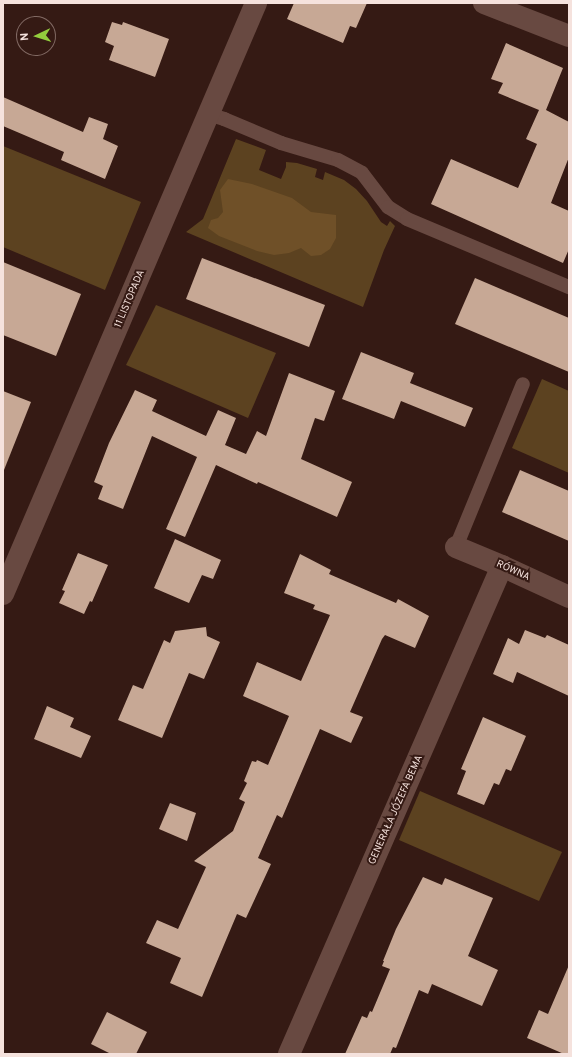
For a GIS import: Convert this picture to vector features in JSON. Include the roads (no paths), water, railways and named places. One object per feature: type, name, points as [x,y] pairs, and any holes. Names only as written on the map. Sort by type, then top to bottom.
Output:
[{"type":"street","name":"11 LISTOPADA","points":[[3,594],[256,3]]},
{"type":"street","points":[[484,3],[569,36]]},
{"type":"street","name":"RÓWNA","points":[[456,547],[502,566],[569,597]]},
{"type":"street","name":"GENERAŁA JÓZEFA BEMA","points":[[289,1054],[502,566]]},
{"type":"lane","points":[[208,114],[224,119],[281,143],[338,160],[362,173],[388,207],[407,219],[569,287]]},
{"type":"lane","points":[[456,547],[523,384]]}]
